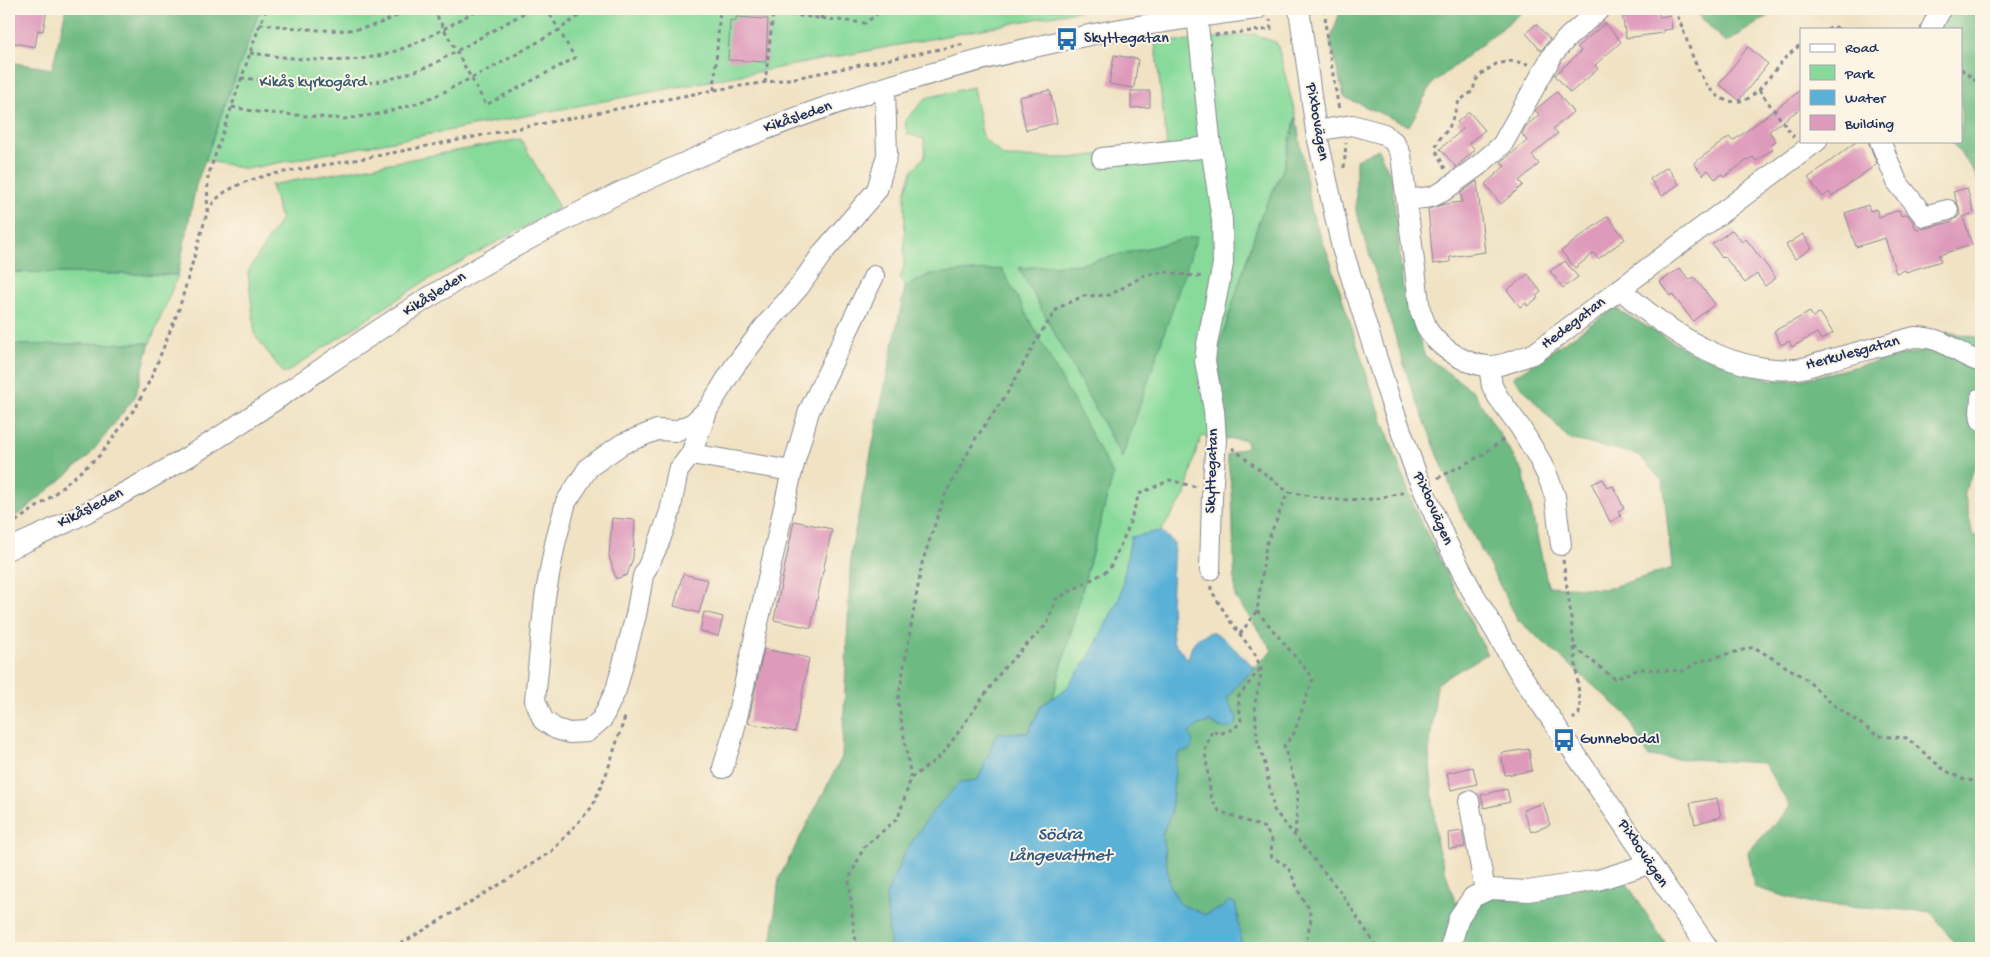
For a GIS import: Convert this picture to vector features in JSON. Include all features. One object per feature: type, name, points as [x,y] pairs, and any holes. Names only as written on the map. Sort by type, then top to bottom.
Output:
[{"type":"street","name":"Kikåsleden","points":[[9,549],[110,502],[184,459],[423,301],[575,213],[702,155],[769,127],[885,89],[993,57],[1067,39],[1197,16],[1257,9]]},
{"type":"street","name":"Pixbovägen","points":[[1299,9],[1316,131],[1342,248],[1390,400],[1416,473],[1446,541],[1471,589],[1519,672],[1708,948]]},
{"type":"street","points":[[1407,200],[1431,197],[1442,192],[1452,183],[1479,166],[1502,145],[1553,54],[1568,37],[1600,9]]},
{"type":"street","points":[[1932,28],[1941,9]]},
{"type":"street","name":"Skyttegatan","points":[[1197,16],[1211,147],[1222,220],[1223,264],[1205,361],[1214,410],[1216,450],[1212,496],[1210,570]]},
{"type":"street","points":[[708,409],[693,423],[676,431],[657,430],[622,444],[588,467],[566,502],[555,544],[545,597],[534,700],[543,720],[556,729],[569,733],[587,732],[602,719],[616,690],[636,615],[643,576],[658,545],[670,512],[678,471],[691,454],[708,409],[734,367],[765,326],[799,287],[824,251],[877,190],[887,155],[885,89]]},
{"type":"street","name":"Hedegatan","points":[[1316,131],[1344,117],[1352,125],[1384,134],[1394,142],[1400,155],[1407,200],[1418,303],[1428,330],[1438,342],[1459,358],[1489,366],[1506,364],[1535,353],[1811,146]]},
{"type":"street","points":[[1880,142],[1896,182],[1924,216],[1948,210]]},
{"type":"street","points":[[1102,158],[1211,147]]},
{"type":"street","points":[[723,768],[733,736],[792,471],[809,411],[874,276]]},
{"type":"street","name":"Herkulesgatan","points":[[1620,289],[1657,320],[1689,340],[1729,360],[1763,368],[1798,369],[1914,337],[1928,337],[1940,340],[1972,360],[1981,362]]},
{"type":"street","points":[[1489,366],[1492,386],[1538,457],[1552,490],[1561,545]]},
{"type":"street","points":[[1981,398],[1981,420]]},
{"type":"street","points":[[691,454],[792,471]]},
{"type":"street","points":[[1469,801],[1485,891]]},
{"type":"street","points":[[1450,948],[1459,917],[1473,897],[1485,891],[1504,889],[1528,891],[1590,881],[1649,864]]},
{"type":"path","points":[[9,526],[47,500],[100,455],[136,407],[152,376],[180,309],[207,213],[208,176],[260,24],[267,9]]},
{"type":"path","points":[[260,24],[330,30],[358,29],[390,20],[413,9]]},
{"type":"path","points":[[433,9],[486,105],[575,58],[547,9]]},
{"type":"path","points":[[250,53],[318,61],[344,61],[400,50],[479,9]]},
{"type":"path","points":[[242,78],[318,86],[365,84],[388,80],[430,66],[530,9]]},
{"type":"path","points":[[232,107],[267,113],[344,119],[412,106],[471,78],[559,30],[588,9]]},
{"type":"path","points":[[714,90],[720,9]]},
{"type":"path","points":[[765,9],[772,13],[864,24],[881,9]]},
{"type":"path","points":[[821,19],[823,9]]},
{"type":"path","points":[[1325,9],[1326,33],[1338,105],[1344,117],[1347,146],[1342,176]]},
{"type":"path","points":[[1674,9],[1680,19],[1702,80],[1710,90],[1733,102],[1748,99],[1759,90],[1784,59],[1800,45]]},
{"type":"path","points":[[765,83],[772,13]]},
{"type":"path","points":[[207,213],[214,201],[224,192],[242,183],[267,175],[714,90],[765,83],[974,42]]},
{"type":"path","points":[[1452,183],[1436,150],[1437,142],[1448,128],[1459,101],[1473,91],[1475,82],[1480,75],[1496,64],[1511,61],[1545,66]]},
{"type":"path","points":[[1962,70],[1981,85]]},
{"type":"path","points":[[1759,90],[1800,134]]},
{"type":"path","points":[[1338,105],[1344,117]]},
{"type":"path","points":[[858,948],[854,933],[849,879],[864,847],[898,818],[911,778],[898,701],[922,563],[944,497],[976,438],[1008,392],[1040,334],[1058,308],[1083,296],[1110,295],[1145,276],[1165,272],[1212,278],[1219,282]]},
{"type":"path","points":[[1436,479],[1482,455],[1520,427]]},
{"type":"path","points":[[1216,450],[1233,447],[1288,492],[1335,500],[1374,499],[1406,492]]},
{"type":"path","points":[[911,778],[942,755],[1004,669],[1047,624],[1056,599],[1108,570],[1127,531],[1139,494],[1170,480],[1194,486],[1212,496]]},
{"type":"path","points":[[1240,634],[1257,611],[1266,545],[1288,492]]},
{"type":"path","points":[[1561,545],[1580,704],[1579,714],[1574,720],[1570,713]]},
{"type":"path","points":[[1210,570],[1211,590],[1255,654],[1261,669],[1255,703],[1258,739],[1274,810],[1342,894],[1376,946],[1375,948]]},
{"type":"path","points":[[1257,611],[1313,678],[1294,733],[1284,746],[1298,792],[1295,835]]},
{"type":"path","points":[[1574,647],[1615,679],[1639,669],[1683,671],[1701,661],[1754,647],[1806,679],[1830,703],[1878,736],[1907,738],[1944,770],[1967,781],[1981,779]]},
{"type":"path","points":[[1261,669],[1238,697],[1241,721],[1234,730],[1219,734],[1212,730],[1205,751],[1211,798],[1219,811],[1265,828],[1272,840],[1271,856],[1288,867],[1303,900],[1309,908],[1311,919],[1305,948]]},
{"type":"green space","points":[[66,9],[260,9],[196,185],[178,275],[9,272],[9,62],[52,69]]},
{"type":"green space","name":"Kikås kyrkogård","points":[[260,9],[1088,9],[246,169],[205,160]]},
{"type":"green space","points":[[1341,9],[1526,9],[1432,84],[1409,126],[1344,97],[1330,41]]},
{"type":"green space","points":[[1696,9],[1779,9],[1726,43],[1696,13]]},
{"type":"green space","points":[[1902,9],[1955,9],[1981,17],[1981,189],[1974,171],[1952,142],[1962,142],[1962,28],[1933,28],[1916,14]]},
{"type":"green space","points":[[1254,34],[1277,43],[1296,117],[1283,170],[1260,218],[1215,360],[1224,412],[1221,440],[1202,436],[1185,495],[1161,531],[1131,537],[1120,597],[1088,659],[1065,690],[1053,698],[1113,475],[930,274],[905,287],[900,277],[904,268],[905,193],[912,171],[925,156],[924,139],[907,134],[905,121],[926,98],[973,87],[983,138],[1004,157],[1071,158],[1167,146],[1155,43]],"holes":[[[1197,236],[1122,457],[1020,268],[1081,264]]]},
{"type":"green space","points":[[1296,117],[1312,213],[1329,257],[1370,385],[1416,512],[1487,654],[1437,683],[1429,752],[1437,845],[1455,902],[1626,882],[1668,948],[1242,948],[1237,925],[1239,916],[1224,907],[1205,915],[1179,904],[1170,886],[1162,834],[1171,813],[1176,759],[1188,733],[1199,725],[1210,722],[1220,728],[1237,718],[1227,699],[1235,687],[1272,650],[1235,597],[1232,492],[1227,455],[1248,446],[1244,439],[1221,440],[1224,412],[1215,360],[1260,218],[1283,170]]},
{"type":"green space","points":[[521,139],[559,208],[422,283],[284,374],[255,335],[248,272],[281,219],[271,185]]},
{"type":"green space","points":[[1378,149],[1392,178],[1404,298],[1425,356],[1473,391],[1523,472],[1548,586],[1606,589],[1672,568],[1663,482],[1639,455],[1569,439],[1513,377],[1615,308],[1690,352],[1772,380],[1804,379],[1921,351],[1947,332],[1981,338],[1981,454],[1964,492],[1973,536],[1981,535],[1981,948],[1958,948],[1931,912],[1807,903],[1754,887],[1748,852],[1790,807],[1764,763],[1649,757],[1627,715],[1518,620],[1460,510],[1411,387],[1356,211],[1356,160]]},
{"type":"green space","points":[[1197,236],[1122,458],[1019,268],[1081,264]]},
{"type":"green space","points":[[1002,269],[1113,475],[1053,698],[1041,706],[1028,733],[997,733],[978,781],[932,812],[905,852],[886,895],[890,946],[895,948],[771,948],[779,878],[842,757],[851,551],[905,287],[930,274]]},
{"type":"green space","points":[[9,272],[178,275],[150,343],[9,345]]},
{"type":"green space","points":[[150,343],[135,397],[88,457],[22,512],[9,520],[9,345]]},
{"type":"water","name":"Södra Långevattnet","points":[[1161,531],[1174,543],[1171,605],[1173,641],[1188,660],[1194,642],[1211,632],[1222,637],[1255,668],[1235,687],[1227,699],[1237,719],[1235,726],[1225,728],[1210,722],[1199,725],[1189,733],[1193,742],[1190,750],[1180,752],[1176,759],[1171,813],[1162,834],[1170,886],[1180,904],[1205,915],[1224,907],[1228,901],[1235,903],[1242,948],[943,948],[935,944],[929,948],[895,948],[890,946],[886,895],[905,852],[932,812],[960,782],[978,780],[997,733],[1028,733],[1041,706],[1065,690],[1088,659],[1120,597],[1131,537]]},
{"type":"building","points":[[9,9],[47,9],[43,31],[38,30],[35,47],[9,42]]},
{"type":"building","points":[[1658,9],[1660,17],[1670,15],[1672,29],[1663,30],[1663,33],[1626,38],[1622,14]]},
{"type":"building","points":[[736,17],[768,19],[766,62],[728,60],[730,20],[736,21]]},
{"type":"building","points":[[1605,23],[1621,42],[1595,65],[1598,69],[1570,93],[1555,75],[1581,51],[1577,47]]},
{"type":"building","points":[[1536,24],[1550,39],[1541,51],[1526,33]]},
{"type":"building","points":[[1748,47],[1768,64],[1739,100],[1719,84]]},
{"type":"building","points":[[1114,55],[1138,59],[1134,88],[1109,84]]},
{"type":"building","points":[[1050,90],[1057,123],[1026,130],[1019,97]]},
{"type":"building","points":[[1131,91],[1150,91],[1150,107],[1131,108]]},
{"type":"building","points":[[1800,91],[1800,109],[1769,131],[1776,141],[1770,145],[1773,149],[1756,161],[1753,157],[1746,161],[1724,177],[1722,174],[1715,179],[1708,170],[1703,175],[1694,163],[1729,137],[1733,141]]},
{"type":"building","points":[[1557,92],[1573,112],[1553,129],[1558,133],[1532,155],[1539,164],[1519,181],[1523,185],[1501,204],[1485,184],[1505,166],[1501,162],[1527,141],[1522,134],[1526,126],[1539,115],[1535,110]]},
{"type":"building","points":[[1469,112],[1485,130],[1469,143],[1475,150],[1456,167],[1440,149],[1463,129],[1457,122]]},
{"type":"building","points":[[1856,142],[1868,142],[1877,164],[1832,196],[1829,192],[1823,197],[1808,178]]},
{"type":"building","points":[[1667,167],[1679,184],[1662,196],[1650,179]]},
{"type":"building","points":[[1477,181],[1485,252],[1450,257],[1450,262],[1433,264],[1428,209],[1462,202],[1461,193]]},
{"type":"building","points":[[1967,188],[1974,213],[1963,217],[1972,245],[1939,255],[1941,261],[1906,272],[1905,270],[1896,273],[1885,238],[1856,247],[1845,213],[1868,205],[1870,211],[1876,209],[1879,217],[1899,210],[1901,216],[1907,214],[1916,229],[1927,228],[1951,222],[1960,215],[1953,192]]},
{"type":"building","points":[[1608,216],[1625,239],[1598,259],[1594,253],[1575,268],[1561,251]]},
{"type":"building","points":[[1732,230],[1742,242],[1746,239],[1776,278],[1765,286],[1757,274],[1745,283],[1724,256],[1722,258],[1712,244]]},
{"type":"building","points":[[1803,234],[1812,248],[1795,259],[1786,245]]},
{"type":"building","points":[[1565,261],[1578,277],[1563,288],[1550,271]]},
{"type":"building","points":[[1680,268],[1689,280],[1694,277],[1715,304],[1693,321],[1660,282]]},
{"type":"building","points":[[1528,274],[1541,292],[1536,296],[1538,298],[1527,306],[1526,303],[1520,307],[1507,290]]},
{"type":"building","points":[[1810,312],[1813,317],[1819,313],[1821,314],[1833,333],[1821,340],[1817,333],[1792,347],[1789,341],[1781,345],[1774,331]]},
{"type":"building","points":[[1603,479],[1607,488],[1613,486],[1624,508],[1618,511],[1621,516],[1610,522],[1592,484]]},
{"type":"building","points":[[612,518],[635,520],[633,558],[627,575],[616,579],[609,556]]},
{"type":"building","points":[[794,521],[832,529],[811,628],[774,620]]},
{"type":"building","points":[[683,574],[708,580],[699,613],[674,606]]},
{"type":"building","points":[[704,612],[723,617],[718,636],[700,631]]},
{"type":"building","points":[[764,649],[809,658],[795,732],[748,723]]},
{"type":"building","points":[[1529,749],[1532,771],[1505,775],[1501,753]]},
{"type":"building","points":[[1473,767],[1477,784],[1451,790],[1447,773]]},
{"type":"building","points":[[1507,789],[1510,802],[1484,808],[1481,795]]},
{"type":"building","points":[[1717,798],[1721,817],[1695,824],[1690,803]]},
{"type":"building","points":[[1543,803],[1550,825],[1531,832],[1523,810]]},
{"type":"building","points":[[1462,831],[1465,847],[1449,849],[1448,833]]},
{"type":"place","name":"Skyttegatan","points":[[1067,39]]},
{"type":"place","name":"Gunnebodal","points":[[1564,740]]}]
